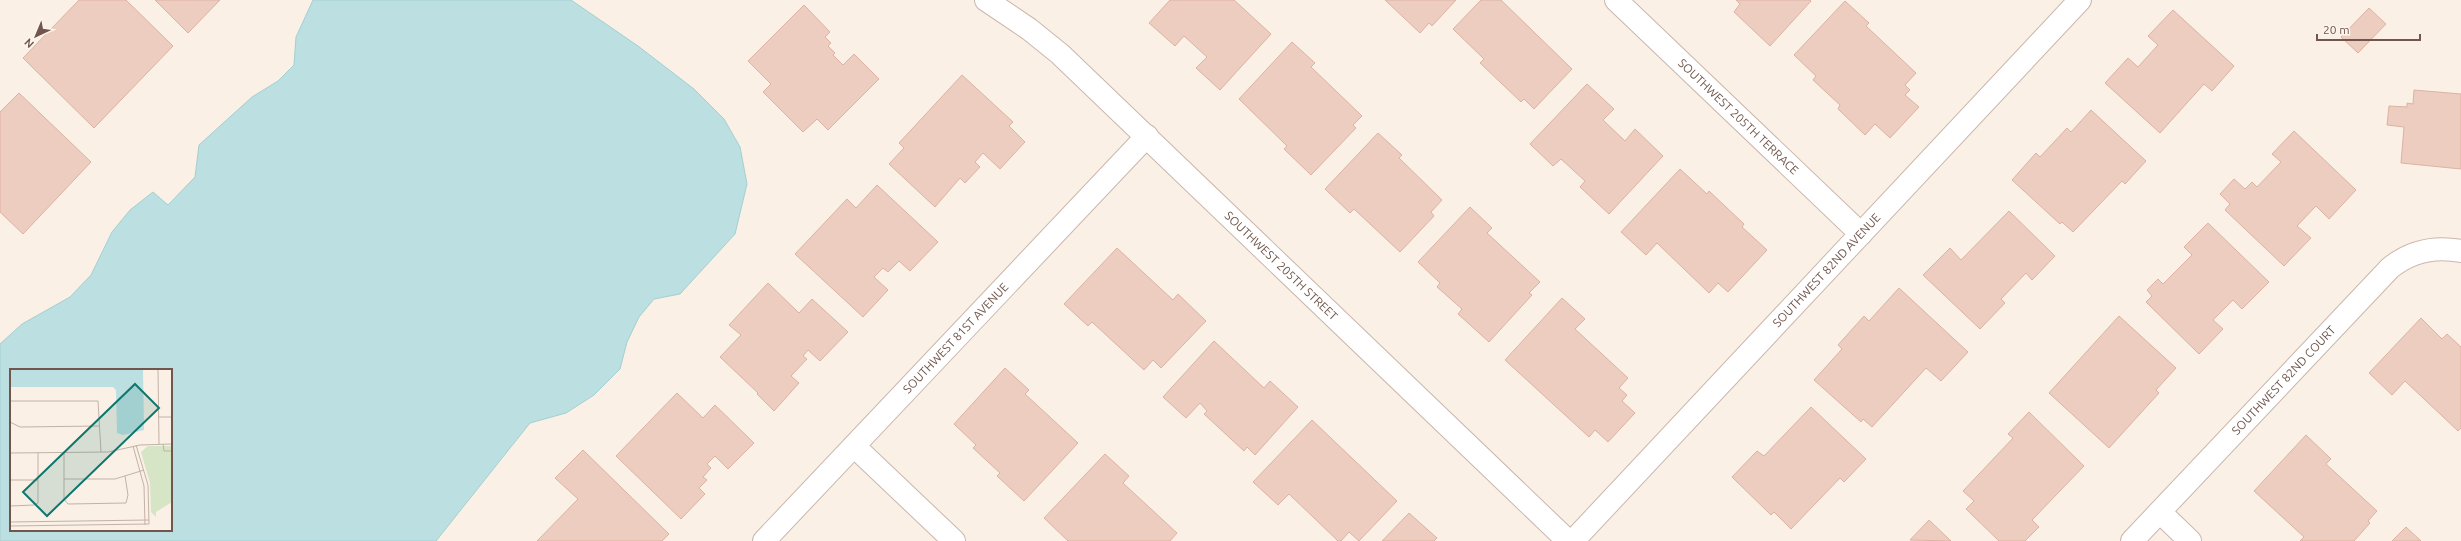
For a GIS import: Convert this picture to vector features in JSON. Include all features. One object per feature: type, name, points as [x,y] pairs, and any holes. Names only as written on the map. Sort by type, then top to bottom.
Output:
[{"type":"street","name":"SOUTHWEST 205TH STREET","points":[[986,0],[1029,29],[1054,49],[1147,136],[1568,541]]},
{"type":"street","name":"SOUTHWEST 205TH TERRACE","points":[[1616,0],[1861,234]]},
{"type":"street","name":"SOUTHWEST 82ND AVENUE","points":[[1573,541],[2080,0]]},
{"type":"street","name":"SOUTHWEST 81ST AVENUE","points":[[764,541],[1147,136]]},
{"type":"street","name":"SOUTHWEST 82ND COURT","points":[[2132,541],[2390,268],[2418,252],[2436,248],[2456,250]]},
{"type":"street","points":[[854,446],[954,541]]},
{"type":"street","points":[[2160,512],[2190,541]]},
{"type":"water","points":[[313,0],[571,0],[638,46],[694,89],[724,119],[740,147],[747,184],[735,234],[680,294],[654,299],[639,317],[627,342],[620,369],[594,395],[566,413],[530,423],[436,541],[0,541],[0,344],[22,324],[70,297],[91,275],[112,232],[130,210],[153,192],[168,205],[195,177],[199,145],[252,97],[278,81],[294,65],[296,37]]},
{"type":"building","points":[[79,0],[126,0],[173,46],[94,128],[23,58]]},
{"type":"building","points":[[155,0],[220,0],[188,33]]},
{"type":"building","points":[[1170,0],[1234,0],[1271,34],[1220,90],[1196,68],[1207,57],[1184,36],[1175,46],[1149,23]]},
{"type":"building","points":[[1385,0],[1456,0],[1432,26],[1429,23],[1420,33]]},
{"type":"building","points":[[1481,0],[1501,0],[1572,69],[1534,109],[1524,99],[1521,102],[1480,63],[1484,59],[1453,29]]},
{"type":"building","points":[[1736,0],[1811,1],[1770,46],[1734,12],[1740,4]]},
{"type":"building","points":[[1845,1],[1869,23],[1866,26],[1916,73],[1905,85],[1910,90],[1905,95],[1919,107],[1890,138],[1875,124],[1865,135],[1838,109],[1840,105],[1813,80],[1816,76],[1794,55]]},
{"type":"building","points":[[804,5],[830,32],[825,37],[831,43],[828,46],[835,53],[833,55],[843,65],[854,54],[879,79],[828,130],[817,119],[803,132],[763,92],[771,84],[748,61]]},
{"type":"building","points":[[2369,8],[2386,24],[2358,53],[2341,37]]},
{"type":"building","points":[[2173,10],[2234,66],[2212,91],[2204,84],[2160,133],[2105,83],[2128,58],[2138,67],[2158,45],[2148,36]]},
{"type":"building","points":[[1292,42],[1315,63],[1311,67],[1362,116],[1353,125],[1356,128],[1311,175],[1284,149],[1287,146],[1239,99]]},
{"type":"building","points":[[962,75],[1013,122],[1009,126],[1025,142],[1000,169],[983,153],[975,162],[980,167],[965,183],[960,178],[935,207],[889,164],[904,148],[899,143]]},
{"type":"building","points":[[1587,84],[1614,109],[1603,120],[1625,141],[1635,129],[1663,156],[1609,214],[1580,187],[1585,181],[1561,159],[1553,166],[1530,144]]},
{"type":"building","points":[[2414,90],[2461,94],[2461,169],[2401,163],[2404,127],[2387,125],[2389,106],[2407,107],[2407,103],[2413,104]]},
{"type":"building","points":[[19,93],[91,162],[23,234],[0,212],[0,112]]},
{"type":"building","points":[[2091,110],[2146,161],[2125,184],[2122,181],[2073,232],[2062,222],[2060,224],[2012,180],[2036,153],[2040,157],[2067,128],[2071,132]]},
{"type":"building","points":[[2294,131],[2356,190],[2329,219],[2316,206],[2297,226],[2311,238],[2284,266],[2225,210],[2230,204],[2220,194],[2234,179],[2245,189],[2252,182],[2257,187],[2281,162],[2272,154]]},
{"type":"building","points":[[1378,133],[1402,155],[1399,158],[1442,200],[1431,212],[1434,216],[1400,252],[1354,209],[1350,213],[1325,189]]},
{"type":"building","points":[[1680,169],[1707,194],[1709,191],[1744,224],[1742,227],[1767,250],[1728,292],[1718,283],[1709,293],[1657,243],[1646,255],[1621,232]]},
{"type":"building","points":[[877,185],[938,242],[910,271],[899,261],[888,272],[883,268],[874,277],[888,290],[863,317],[795,254],[847,199],[856,208]]},
{"type":"building","points":[[1470,207],[1492,228],[1487,233],[1540,282],[1529,293],[1532,295],[1489,342],[1458,314],[1462,309],[1437,287],[1440,283],[1418,262]]},
{"type":"building","points":[[2009,211],[2055,256],[2032,280],[2026,273],[2001,299],[2005,303],[1980,329],[1923,275],[1950,248],[1961,260]]},
{"type":"building","points":[[2208,223],[2269,282],[2242,309],[2233,300],[2213,320],[2223,329],[2199,354],[2146,302],[2152,296],[2147,290],[2158,279],[2163,284],[2192,255],[2184,247]]},
{"type":"building","points":[[1117,248],[1173,300],[1178,294],[1206,321],[1161,368],[1153,360],[1144,370],[1092,322],[1088,326],[1064,304]]},
{"type":"building","points":[[768,283],[799,313],[812,299],[848,332],[820,361],[808,350],[803,356],[807,359],[791,376],[799,383],[774,411],[757,394],[758,393],[720,357],[741,335],[729,325]]},
{"type":"building","points":[[1899,288],[1968,352],[1941,381],[1926,368],[1872,427],[1863,419],[1861,422],[1814,380],[1842,349],[1838,345],[1864,316],[1869,321]]},
{"type":"building","points":[[1562,298],[1585,319],[1575,329],[1628,378],[1619,388],[1627,395],[1622,401],[1635,413],[1608,442],[1595,430],[1589,437],[1505,360]]},
{"type":"building","points":[[2119,316],[2176,368],[2156,390],[2159,393],[2109,448],[2049,393]]},
{"type":"building","points":[[2421,318],[2442,339],[2447,334],[2461,347],[2461,428],[2458,431],[2405,381],[2392,395],[2369,373]]},
{"type":"building","points":[[1214,341],[1264,388],[1270,381],[1298,407],[1255,455],[1247,447],[1244,451],[1204,414],[1207,411],[1200,403],[1186,418],[1163,397]]},
{"type":"building","points":[[1005,368],[1029,390],[1025,394],[1078,443],[1024,501],[997,476],[1000,473],[973,448],[976,445],[954,424]]},
{"type":"building","points":[[677,393],[703,418],[715,405],[754,443],[728,469],[715,456],[707,464],[711,468],[703,477],[707,480],[699,488],[705,494],[681,519],[616,456]]},
{"type":"building","points":[[1811,407],[1866,459],[1844,482],[1840,478],[1791,529],[1774,512],[1771,515],[1732,477],[1757,451],[1764,456]]},
{"type":"building","points":[[2029,412],[2084,466],[2032,520],[2039,527],[2025,541],[1999,541],[1966,509],[1974,501],[1963,491],[2013,438],[2008,434]]},
{"type":"building","points":[[1312,420],[1397,501],[1359,541],[1349,532],[1341,541],[1338,541],[1289,494],[1278,505],[1253,482]]},
{"type":"building","points":[[2306,435],[2331,459],[2326,464],[2377,511],[2368,521],[2370,523],[2354,541],[2300,541],[2304,537],[2254,491]]},
{"type":"building","points":[[583,450],[669,534],[662,541],[537,541],[578,499],[555,478]]},
{"type":"building","points":[[1105,454],[1129,476],[1123,483],[1177,533],[1170,541],[1068,541],[1044,518]]},
{"type":"building","points":[[1409,513],[1437,538],[1434,541],[1382,541]]},
{"type":"building","points":[[1929,520],[1951,541],[1910,540]]},
{"type":"building","points":[[2406,527],[2421,541],[2392,541]]}]
